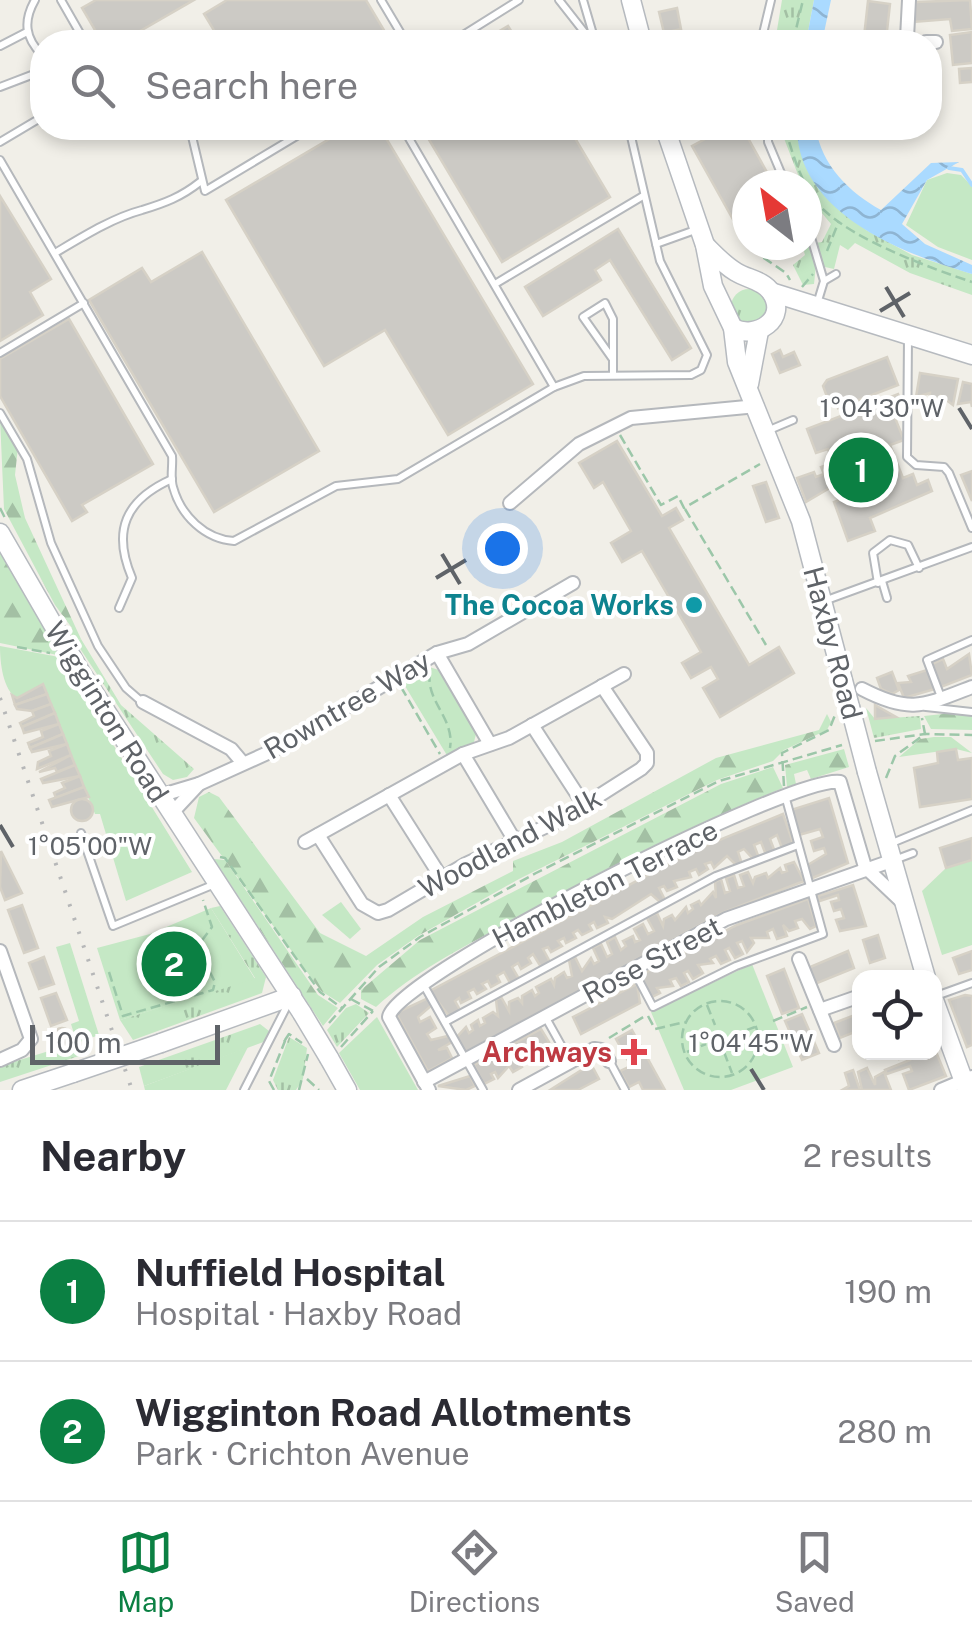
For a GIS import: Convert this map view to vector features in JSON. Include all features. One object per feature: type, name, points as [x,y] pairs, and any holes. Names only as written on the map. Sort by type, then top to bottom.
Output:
[{"type":"street","points":[[631,0],[639,30]]},
{"type":"street","points":[[907,30],[909,0]]},
{"type":"street","name":"Haxby Road","points":[[669,140],[702,237],[707,267],[728,319],[737,362],[800,521],[823,602],[844,707],[867,772],[920,970]]},
{"type":"street","points":[[702,237],[725,265],[780,294],[908,338],[972,355]]},
{"type":"street","points":[[752,280],[730,288],[728,319],[759,331],[774,316],[812,305]]},
{"type":"street","points":[[774,316],[780,294]]},
{"type":"street","name":"Haxby Road","points":[[749,386],[759,331]]},
{"type":"street","points":[[510,503],[579,444],[630,418],[756,406]]},
{"type":"street","name":"Wigginton Road","points":[[0,532],[70,656],[171,814],[208,887],[292,996],[347,1090]]},
{"type":"street","name":"Rowntree Way","points":[[159,796],[198,784],[272,751],[437,653],[468,644],[573,583]]},
{"type":"street","points":[[437,653],[490,744]]},
{"type":"street","points":[[305,842],[463,754],[532,725],[624,674]]},
{"type":"street","name":"Woodland Walk","points":[[318,834],[362,904],[378,913],[441,877],[516,842],[584,805],[648,762],[647,753],[602,686]]},
{"type":"street","points":[[862,688],[896,706],[920,707],[972,687]]},
{"type":"street","points":[[143,702],[230,749],[242,762]]},
{"type":"street","points":[[532,725],[584,805]]},
{"type":"street","points":[[463,754],[516,842]]},
{"type":"street","name":"Hambleton Terrace","points":[[426,1086],[389,1017],[398,998],[422,981],[685,837],[786,797],[840,782],[865,868]]},
{"type":"street","name":"Rowntree Way","points":[[171,814],[198,784]]},
{"type":"street","points":[[389,794],[441,877]]},
{"type":"street","name":"Rose Street","points":[[426,1086],[466,1060],[726,919],[865,868],[889,853]]},
{"type":"street","points":[[865,868],[904,904]]},
{"type":"street","points":[[0,952],[31,1039],[22,1050],[0,1060]]},
{"type":"street","points":[[799,959],[834,1045]]},
{"type":"street","points":[[22,1090],[292,996]]},
{"type":"street","points":[[819,1007],[852,998]]},
{"type":"street","points":[[941,1090],[968,1083],[942,1018]]},
{"type":"street","points":[[519,1090],[603,1045],[609,1061]]},
{"type":"lane","points":[[30,37],[27,14],[35,0]]},
{"type":"lane","points":[[61,0],[78,30]]},
{"type":"lane","points":[[381,0],[399,30]]},
{"type":"lane","points":[[471,30],[520,0]]},
{"type":"lane","points":[[559,0],[583,30]]},
{"type":"lane","points":[[583,0],[590,30]]},
{"type":"lane","points":[[765,30],[771,0]]},
{"type":"lane","points":[[0,46],[27,32]]},
{"type":"lane","points":[[0,87],[30,76]]},
{"type":"lane","points":[[0,142],[30,123]]},
{"type":"lane","points":[[192,140],[205,191],[290,140]]},
{"type":"lane","points":[[410,140],[554,386]]},
{"type":"lane","points":[[0,160],[172,456],[174,491],[200,530],[216,540],[234,541],[336,486],[398,479],[554,386],[584,376],[690,376],[701,370],[707,358],[684,315],[656,244],[631,140]]},
{"type":"lane","points":[[768,140],[780,170]]},
{"type":"lane","points":[[55,253],[142,210],[161,208],[200,182]]},
{"type":"lane","points":[[495,284],[643,196]]},
{"type":"lane","points":[[656,244],[702,237]]},
{"type":"lane","points":[[812,305],[824,280],[820,260]]},
{"type":"lane","points":[[824,280],[836,274]]},
{"type":"lane","points":[[0,353],[84,303]]},
{"type":"lane","points":[[612,358],[583,316],[605,303],[613,319],[613,375]]},
{"type":"lane","points":[[908,338],[907,457],[916,464],[944,467],[972,528]]},
{"type":"lane","points":[[0,412],[27,460],[51,543],[98,646],[126,688],[143,702]]},
{"type":"lane","points":[[766,432],[793,420]]},
{"type":"lane","points":[[120,608],[132,578],[120,549],[122,528],[136,502],[172,479]]},
{"type":"lane","points":[[888,598],[874,553],[890,540],[908,545],[919,568]]},
{"type":"lane","points":[[823,602],[972,547]]},
{"type":"lane","points":[[942,699],[927,660],[972,640]]},
{"type":"lane","points":[[920,707],[972,712]]},
{"type":"lane","points":[[633,970],[650,1011],[736,966],[820,937],[786,797]]},
{"type":"lane","points":[[889,853],[972,810]]},
{"type":"lane","points":[[81,833],[113,926],[208,887]]},
{"type":"lane","points":[[445,1022],[716,876],[798,846]]},
{"type":"lane","points":[[889,853],[914,853]]},
{"type":"lane","points":[[422,981],[483,1090]]},
{"type":"lane","points":[[942,995],[972,983]]},
{"type":"lane","points":[[244,1090],[292,996]]},
{"type":"lane","points":[[546,1017],[566,1054]]},
{"type":"lane","points":[[609,1061],[624,1090]]},
{"type":"path","points":[[796,30],[803,0]]},
{"type":"path","points":[[790,140],[810,191],[824,211],[904,256],[972,282]]},
{"type":"path","points":[[822,264],[839,221]]},
{"type":"path","points":[[767,260],[790,278],[780,294]]},
{"type":"path","points":[[614,425],[661,506],[678,496],[766,645]]},
{"type":"path","points":[[684,508],[775,456]]},
{"type":"path","points":[[18,647],[70,656]]},
{"type":"path","points":[[437,653],[428,685],[452,732],[445,764]]},
{"type":"path","points":[[397,680],[445,764]]},
{"type":"path","points":[[786,797],[782,754],[829,730],[844,707]]},
{"type":"path","points":[[920,707],[924,734]]},
{"type":"path","points":[[872,791],[885,782],[895,756],[924,734]]},
{"type":"path","points":[[877,740],[924,734],[972,735]]},
{"type":"path","points":[[320,1035],[378,967],[485,900],[720,781],[836,746]]},
{"type":"path","points":[[237,873],[320,992],[342,1008]]},
{"type":"path","points":[[109,972],[123,1016],[214,990],[215,982],[197,947],[212,927],[208,887]]},
{"type":"path","points":[[344,1044],[373,1011],[351,999]]},
{"type":"path","points":[[603,1045],[650,1011],[655,1030],[686,1022],[707,1003],[732,1002],[743,1008],[756,1026],[756,1053],[732,1075],[706,1074],[685,1052],[686,1022]]},
{"type":"path","points":[[707,1003],[714,1025]]},
{"type":"path","points":[[772,1021],[819,1007]]},
{"type":"path","points":[[733,1034],[756,1026]]},
{"type":"path","points":[[276,1032],[284,1041]]},
{"type":"path","points":[[274,1090],[269,1081],[289,1034],[309,1048],[306,1078],[299,1090]]},
{"type":"path","points":[[685,1052],[706,1044]]},
{"type":"path","points":[[724,1052],[732,1075]]},
{"type":"path","points":[[306,1078],[319,1090]]},
{"type":"green space","points":[[782,0],[814,0],[808,30],[777,30]]},
{"type":"green space","points":[[785,140],[800,140],[822,170],[796,170]]},
{"type":"green space","points":[[822,170],[866,230],[912,255],[972,274],[972,295],[910,273],[855,243],[848,250],[840,245],[834,269],[816,265],[814,284],[803,285],[793,265],[799,260],[822,260],[822,242],[831,224],[822,213]]},
{"type":"green space","points":[[947,173],[961,175],[972,186],[972,260],[938,247],[906,225],[927,180]]},
{"type":"green space","points":[[749,289],[762,294],[767,307],[762,320],[749,325],[736,320],[731,307],[736,294]]},
{"type":"green space","points":[[0,418],[18,447],[15,475],[25,518],[81,639],[75,641],[69,630],[72,628],[55,605],[4,509]]},
{"type":"green space","points":[[0,543],[62,656],[0,643]]},
{"type":"green space","points":[[81,639],[121,705],[194,769],[187,777],[173,780],[163,774],[75,641]]},
{"type":"green space","points":[[0,646],[59,657],[192,872],[126,901],[100,814],[95,814],[43,684],[17,698],[12,694],[3,675]]},
{"type":"green space","points":[[426,666],[442,671],[477,730],[474,742],[448,757],[402,681]]},
{"type":"green space","points":[[866,708],[875,719],[920,716],[921,729],[874,738]]},
{"type":"green space","points":[[827,714],[831,722],[827,730],[784,750],[773,761],[717,780],[519,879],[418,936],[377,965],[340,1003],[321,991],[194,818],[199,797],[209,792],[219,797],[320,933],[366,956],[423,917],[513,871],[513,861],[562,842],[716,758],[819,730]]},
{"type":"green space","points":[[972,714],[972,730],[931,729],[924,716]]},
{"type":"green space","points":[[951,737],[972,753],[956,749],[899,757],[920,739]]},
{"type":"green space","points":[[844,749],[849,767],[811,779],[807,770],[794,774],[796,784],[787,787],[785,765]]},
{"type":"green space","points":[[773,767],[783,788],[574,887],[438,962],[376,1007],[361,999],[361,990],[420,940],[721,784]]},
{"type":"green space","points":[[214,859],[225,860],[318,995],[338,1008],[323,1026]]},
{"type":"green space","points":[[972,860],[972,945],[942,955],[922,891],[946,868]]},
{"type":"green space","points":[[341,902],[361,929],[350,939],[322,915]]},
{"type":"green space","points":[[220,906],[266,977],[262,993],[133,1040],[120,1020],[255,978],[211,908]]},
{"type":"green space","points":[[211,908],[255,979],[120,1020],[97,948],[150,934]]},
{"type":"green space","points":[[70,943],[99,1035],[77,1043],[71,1024],[79,1021],[56,947]]},
{"type":"green space","points":[[752,964],[793,1067],[731,1090],[684,1090],[651,1012]]},
{"type":"green space","points":[[356,1004],[369,1013],[337,1047],[327,1030],[346,1008]]},
{"type":"green space","points":[[377,1017],[418,1090],[360,1090],[339,1053]]},
{"type":"green space","points":[[260,1024],[269,1031],[266,1041],[144,1086],[139,1067]]},
{"type":"green space","points":[[289,1037],[307,1048],[303,1079],[296,1090],[278,1090],[273,1080]]},
{"type":"green space","points":[[75,1043],[79,1056],[0,1082],[0,1066]]},
{"type":"green space","points":[[248,1047],[226,1090],[145,1090],[144,1086]]},
{"type":"water","points":[[814,0],[831,0],[825,30],[808,30]]},
{"type":"water","points":[[799,140],[819,140],[839,176],[881,210],[931,163],[959,162],[927,180],[902,224],[925,244],[972,265],[972,274],[916,255],[859,226],[822,192],[822,170],[808,170]]},
{"type":"building","points":[[96,0],[194,0],[142,30],[95,30],[82,8]]},
{"type":"building","points":[[227,0],[366,0],[384,30],[214,30],[204,14]]},
{"type":"building","points":[[970,0],[972,29],[952,31],[950,19],[914,22],[916,2]]},
{"type":"building","points":[[868,1],[890,4],[887,30],[865,30]]},
{"type":"building","points":[[677,8],[681,29],[663,30],[659,12]]},
{"type":"building","points":[[972,32],[972,63],[953,65],[950,35]]},
{"type":"building","points":[[972,68],[972,82],[960,83],[959,69]]},
{"type":"building","points":[[328,140],[387,140],[533,384],[448,435],[385,330],[324,366],[226,200]]},
{"type":"building","points":[[429,140],[576,140],[610,197],[502,262]]},
{"type":"building","points":[[703,140],[749,140],[766,170],[732,170],[732,217],[692,146]]},
{"type":"building","points":[[0,196],[51,279],[30,292],[43,315],[0,341]]},
{"type":"building","points":[[618,229],[691,348],[672,360],[610,260],[595,270],[601,280],[543,316],[525,287]]},
{"type":"building","points":[[202,252],[319,451],[214,512],[89,300],[142,268],[151,282]]},
{"type":"building","points":[[69,319],[153,464],[82,505],[87,512],[72,521],[0,396],[0,359]]},
{"type":"building","points":[[780,350],[783,357],[794,352],[800,365],[780,373],[772,354]]},
{"type":"building","points":[[887,357],[898,385],[838,408],[836,402],[830,405],[823,386],[827,380]]},
{"type":"building","points":[[920,373],[958,379],[953,405],[941,396],[939,406],[929,404],[930,393],[916,397]]},
{"type":"building","points":[[963,382],[972,384],[972,407],[971,402],[958,404]]},
{"type":"building","points":[[898,394],[904,409],[893,413],[904,440],[890,445],[903,478],[913,474],[917,485],[928,480],[932,491],[870,518],[875,531],[848,541],[834,502],[845,498],[840,482],[806,502],[797,478],[814,472],[816,477],[824,474],[821,467],[833,463],[828,449],[816,453],[807,429]]},
{"type":"building","name":"The Cocoa Works","points":[[617,441],[662,516],[676,508],[683,520],[669,528],[749,665],[779,647],[794,673],[720,717],[703,688],[718,679],[711,667],[691,678],[682,663],[701,652],[642,551],[622,562],[611,543],[631,531],[603,482],[594,488],[579,463]]},
{"type":"building","points":[[972,471],[972,501],[961,475]]},
{"type":"building","points":[[766,482],[779,518],[766,522],[753,486]]},
{"type":"building","points":[[969,654],[972,675],[941,687],[932,664],[943,659],[947,669]]},
{"type":"building","points":[[927,670],[935,689],[904,698],[898,683],[911,682],[908,676]]},
{"type":"building","points":[[892,672],[899,690],[892,694],[881,689],[877,678]]},
{"type":"building","points":[[43,684],[47,694],[15,705],[12,695],[17,698]]},
{"type":"building","points":[[47,694],[51,704],[32,711],[17,709],[15,705]]},
{"type":"building","points":[[51,704],[55,713],[22,727],[20,723],[34,716],[32,711]]},
{"type":"building","points":[[875,705],[896,717],[875,719]]},
{"type":"building","points":[[55,713],[59,724],[24,733],[22,727]]},
{"type":"building","points":[[59,724],[63,734],[30,748],[28,743],[43,737],[41,731]]},
{"type":"building","points":[[63,734],[67,744],[32,752],[30,748]]},
{"type":"building","points":[[67,744],[71,755],[37,769],[38,762],[51,756],[49,751]]},
{"type":"building","points":[[956,749],[958,760],[972,758],[972,799],[920,807],[914,768],[938,763],[937,752]]},
{"type":"building","points":[[71,755],[75,765],[57,772],[55,768],[39,772]]},
{"type":"building","points":[[75,765],[80,776],[43,783],[41,779]]},
{"type":"building","points":[[80,776],[84,787],[56,798],[54,793],[65,788],[62,783]]},
{"type":"building","points":[[84,787],[89,797],[52,807],[49,800]]},
{"type":"building","points":[[829,798],[848,863],[810,879],[806,866],[826,854],[824,848],[814,851],[811,841],[823,837],[820,829],[799,835],[791,810]]},
{"type":"building","points":[[82,799],[90,802],[90,818],[82,821],[74,818],[71,810],[74,802]]},
{"type":"building","points":[[783,814],[793,843],[782,848],[777,835],[770,839],[775,852],[766,855],[761,842],[754,845],[759,858],[754,860],[744,849],[738,852],[742,864],[737,866],[727,856],[714,868],[711,862],[705,864],[708,869],[699,875],[696,869],[689,872],[691,877],[674,881],[677,887],[667,891],[664,886],[659,888],[665,900],[661,903],[651,894],[612,919],[605,917],[608,923],[597,928],[594,922],[589,925],[592,930],[582,935],[578,930],[573,933],[576,938],[566,943],[564,938],[558,941],[562,946],[551,952],[548,947],[543,949],[550,962],[541,967],[533,954],[528,958],[531,963],[521,969],[518,963],[512,967],[519,979],[510,983],[504,972],[497,976],[500,982],[491,987],[488,981],[482,984],[486,989],[477,994],[474,989],[468,992],[471,998],[461,1003],[459,998],[455,1001],[460,1010],[449,1016],[430,991],[695,850]]},
{"type":"building","points":[[972,838],[972,860],[946,868],[940,848]]},
{"type":"building","points":[[1,851],[22,893],[5,900],[0,887]]},
{"type":"building","points":[[794,862],[804,881],[722,913],[464,1053],[456,1038],[466,1027],[469,1033],[473,1030],[471,1025],[478,1020],[480,1026],[485,1023],[483,1018],[493,1012],[498,1016],[496,1000],[501,997],[509,1011],[509,1002],[518,998],[522,1003],[522,996],[532,990],[535,996],[539,993],[536,987],[551,979],[554,985],[555,978],[564,972],[567,978],[572,976],[569,960],[575,957],[582,971],[591,958],[594,964],[599,961],[593,948],[601,944],[607,957],[612,954],[607,942],[615,937],[621,950],[626,946],[623,941],[633,936],[635,942],[640,940],[634,929],[643,924],[648,934],[654,931],[647,918],[657,913],[663,926],[664,919],[672,915],[675,920],[686,907],[688,913],[693,909],[691,905],[699,901],[701,905],[713,892],[716,898],[715,882],[721,879],[725,893],[730,891],[726,878],[734,875],[738,888],[744,886],[740,875],[748,872],[753,883],[755,877],[766,873],[768,878],[780,868],[782,873],[787,871],[785,865]]},
{"type":"building","points":[[853,885],[866,926],[840,931],[836,920],[844,918],[841,909],[834,911],[831,902],[839,900],[838,895],[820,901],[818,896]]},
{"type":"building","points":[[808,899],[816,926],[810,929],[802,919],[795,921],[798,928],[789,931],[783,925],[787,936],[777,939],[773,929],[767,932],[769,938],[751,938],[754,943],[747,952],[742,941],[737,943],[743,954],[735,958],[729,948],[725,950],[730,960],[721,964],[716,956],[710,959],[713,963],[698,965],[703,973],[693,979],[688,971],[684,973],[689,982],[681,986],[676,978],[670,980],[673,986],[657,988],[660,993],[652,997],[647,993],[639,976],[737,925]]},
{"type":"building","points":[[22,905],[38,948],[24,953],[8,910]]},
{"type":"building","points":[[878,935],[885,958],[870,963],[863,940]]},
{"type":"building","points":[[848,951],[854,968],[815,984],[808,968]]},
{"type":"building","points":[[972,951],[972,970],[959,974],[953,958]]},
{"type":"building","points":[[44,957],[54,984],[39,989],[29,963]]},
{"type":"building","points":[[784,969],[799,1008],[782,1014],[767,976]]},
{"type":"building","points":[[637,984],[640,1003],[581,1034],[573,1017]]},
{"type":"building","points":[[56,993],[67,1020],[51,1026],[41,998]]},
{"type":"building","points":[[972,996],[972,1045],[967,1047],[949,1000]]},
{"type":"building","points":[[428,998],[432,1005],[418,1017],[420,1022],[430,1017],[436,1028],[427,1034],[431,1040],[448,1036],[452,1042],[438,1050],[447,1048],[452,1058],[428,1071],[396,1013]]},
{"type":"building","points":[[802,1014],[819,1053],[802,1060],[785,1021]]},
{"type":"building","points":[[852,1016],[852,1033],[840,1038],[834,1023]]},
{"type":"building","points":[[62,1028],[71,1037],[62,1046],[53,1037]]},
{"type":"building","points":[[541,1029],[549,1042],[544,1045],[547,1050],[532,1053],[535,1058],[526,1063],[523,1058],[519,1061],[522,1067],[513,1072],[509,1066],[498,1078],[495,1072],[491,1074],[494,1079],[484,1084],[474,1065]]},
{"type":"building","name":"Archways","points":[[632,1030],[665,1090],[643,1090],[639,1082],[629,1087],[620,1071],[631,1066],[616,1039]]},
{"type":"building","points":[[910,1060],[939,1060],[946,1076],[909,1090],[903,1074],[912,1071],[910,1066],[887,1074],[885,1070]]},
{"type":"building","points":[[591,1064],[599,1079],[578,1090],[550,1090]]},
{"type":"building","points":[[867,1068],[875,1085],[875,1077],[884,1072],[891,1090],[862,1090],[858,1072]]},
{"type":"building","points":[[853,1070],[860,1090],[842,1090],[849,1086],[845,1073]]},
{"type":"building","points":[[470,1076],[475,1086],[466,1090],[438,1086]]},
{"type":"waterway","points":[[949,168],[962,170],[972,185]]},
{"type":"railway","points":[[0,698],[132,1090]]},
{"type":"place","name":"Nuffield Hospital","points":[[861,470]]},
{"type":"place","name":"The Cocoa Works","points":[[694,605]]},
{"type":"place","name":"Wigginton Road Allotments","points":[[174,964]]},
{"type":"place","name":"Archways","points":[[634,1052]]}]
